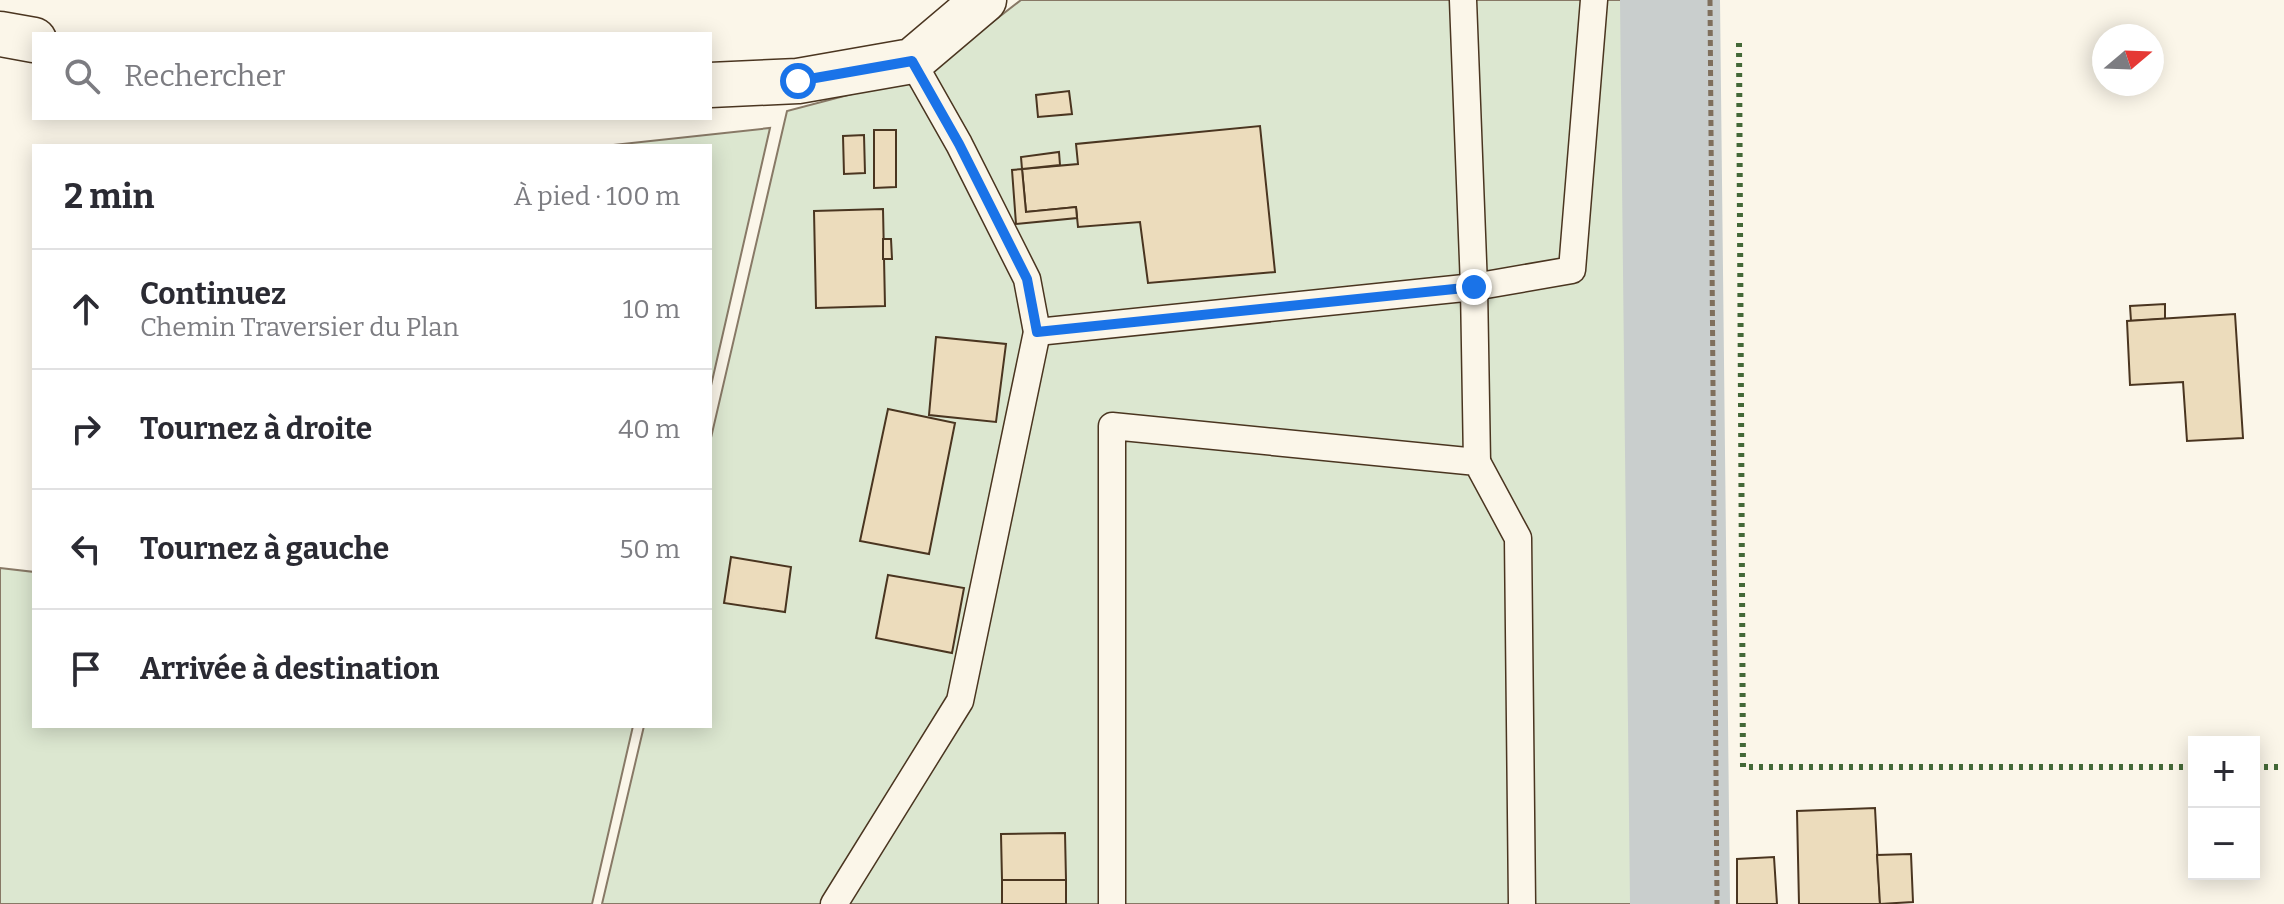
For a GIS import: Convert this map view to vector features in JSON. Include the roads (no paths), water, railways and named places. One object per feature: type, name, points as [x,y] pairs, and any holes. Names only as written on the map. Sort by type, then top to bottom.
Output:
[{"type":"street","points":[[712,85],[798,81],[912,61],[984,0]]},
{"type":"street","points":[[0,34],[32,40]]},
{"type":"lane","points":[[1463,0],[1477,462],[1518,538],[1522,904]]},
{"type":"lane","points":[[1037,332],[1474,287],[1572,270],[1594,0]]},
{"type":"lane","points":[[834,904],[960,701],[1037,332],[1027,279],[959,144],[912,61]]},
{"type":"lane","points":[[1112,904],[1112,426],[1477,462]]},
{"type":"waterway","points":[[1670,0],[1680,904]]}]
